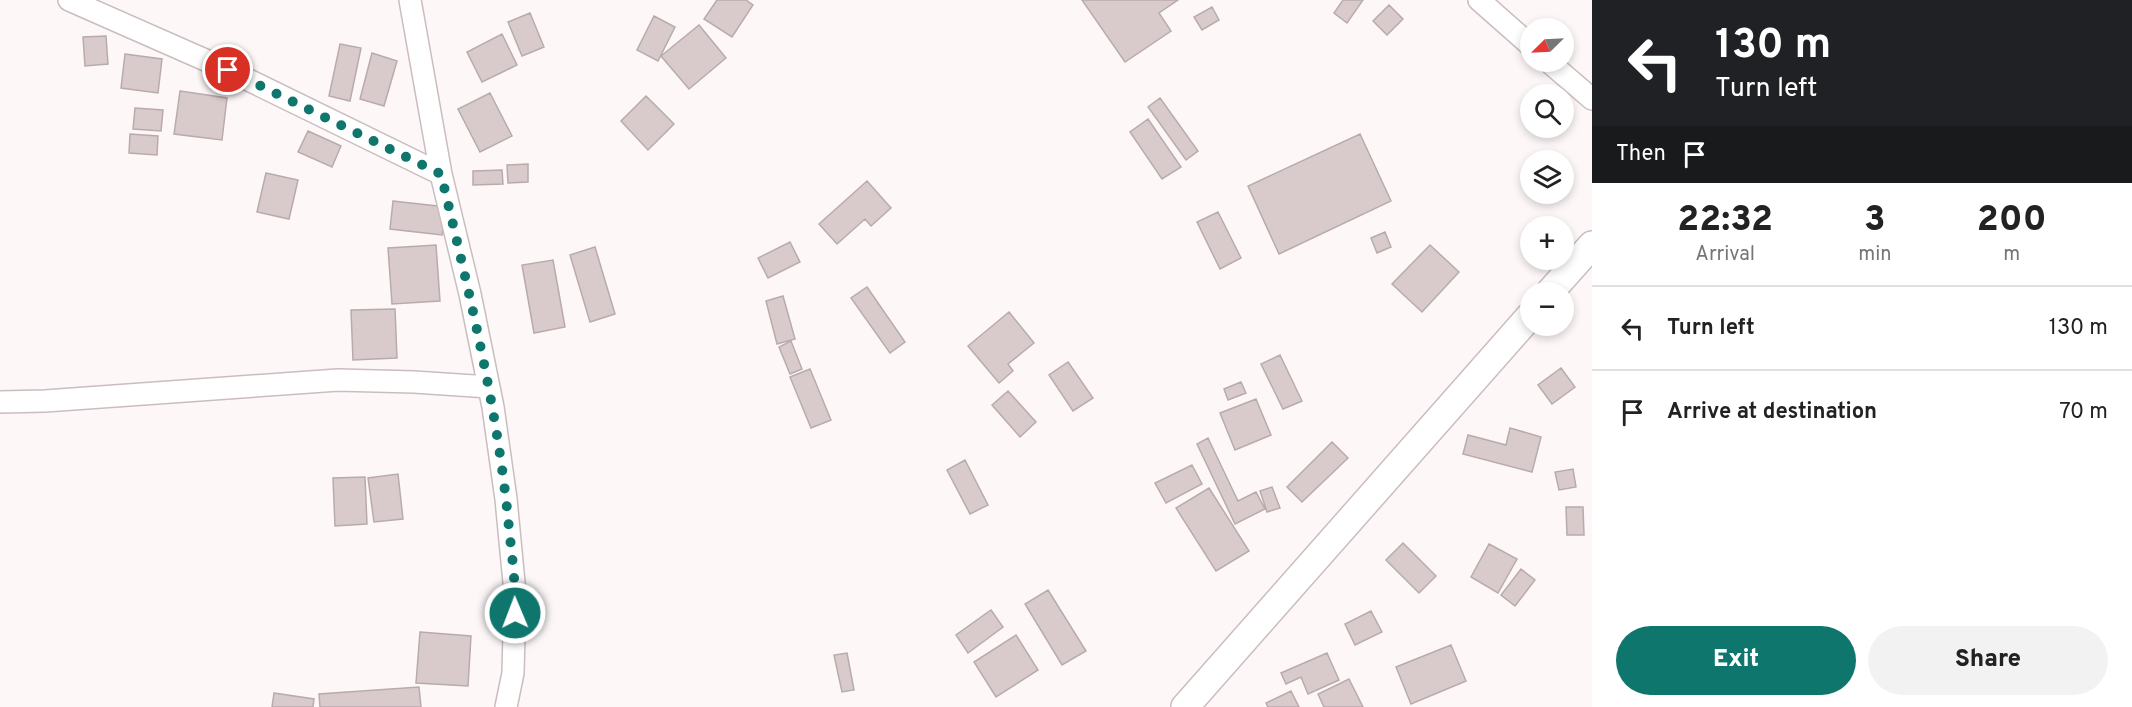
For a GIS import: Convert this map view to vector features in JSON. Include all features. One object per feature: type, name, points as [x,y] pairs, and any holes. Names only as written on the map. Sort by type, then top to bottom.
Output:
[{"type":"street","points":[[69,0],[228,70],[441,174]]},
{"type":"street","points":[[410,0],[441,174],[470,294],[489,387],[506,499],[515,593],[513,673],[506,707]]},
{"type":"street","points":[[1479,0],[1520,36]]},
{"type":"street","points":[[1561,72],[1592,99]]},
{"type":"street","points":[[1560,282],[1592,245]]},
{"type":"street","points":[[1185,707],[1520,327]]},
{"type":"street","points":[[0,402],[338,380],[489,387]]},
{"type":"building","points":[[717,0],[746,0],[753,5],[732,37],[704,19]]},
{"type":"building","points":[[1082,0],[1178,0],[1159,13],[1171,31],[1125,62]]},
{"type":"building","points":[[1343,0],[1363,0],[1347,23],[1334,13]]},
{"type":"building","points":[[1389,5],[1403,19],[1387,35],[1373,21]]},
{"type":"building","points":[[1212,7],[1219,20],[1202,30],[1194,17]]},
{"type":"building","points":[[530,13],[544,47],[522,56],[508,22]]},
{"type":"building","points":[[654,16],[675,27],[658,61],[637,50]]},
{"type":"building","points":[[699,25],[726,58],[689,89],[661,56]]},
{"type":"building","points":[[502,34],[517,65],[482,82],[467,52]]},
{"type":"building","points":[[106,36],[108,64],[85,66],[83,37]]},
{"type":"building","points":[[340,44],[361,48],[350,101],[329,96]]},
{"type":"building","points":[[372,53],[397,61],[384,106],[360,99]]},
{"type":"building","points":[[125,54],[162,59],[158,93],[121,88]]},
{"type":"building","points":[[180,91],[227,98],[222,140],[174,134]]},
{"type":"building","points":[[490,93],[512,136],[480,152],[458,109]]},
{"type":"building","points":[[646,96],[674,124],[648,150],[621,121]]},
{"type":"building","points":[[1160,98],[1198,151],[1186,160],[1148,107]]},
{"type":"building","points":[[135,108],[163,110],[161,131],[133,129]]},
{"type":"building","points":[[1148,119],[1181,167],[1162,179],[1130,132]]},
{"type":"building","points":[[308,131],[341,146],[332,167],[298,152]]},
{"type":"building","points":[[130,134],[158,136],[157,155],[129,153]]},
{"type":"building","points":[[1360,134],[1391,201],[1279,254],[1248,186]]},
{"type":"building","points":[[528,164],[528,182],[508,183],[507,165]]},
{"type":"building","points":[[502,170],[503,184],[473,185],[473,171]]},
{"type":"building","points":[[266,173],[298,180],[289,219],[257,212]]},
{"type":"building","points":[[867,181],[891,208],[871,226],[865,219],[837,244],[819,224]]},
{"type":"building","points":[[393,201],[446,207],[442,235],[390,229]]},
{"type":"building","points":[[1218,212],[1241,258],[1220,269],[1197,222]]},
{"type":"building","points":[[1385,232],[1391,247],[1377,253],[1371,238]]},
{"type":"building","points":[[790,242],[800,262],[768,278],[758,258]]},
{"type":"building","points":[[436,245],[440,301],[392,304],[388,248]]},
{"type":"building","points":[[1430,245],[1459,272],[1422,312],[1392,284]]},
{"type":"building","points":[[595,247],[615,314],[590,322],[570,255]]},
{"type":"building","points":[[553,260],[565,327],[534,333],[522,265]]},
{"type":"building","points":[[867,287],[905,342],[890,353],[851,298]]},
{"type":"building","points":[[783,296],[795,339],[777,344],[766,301]]},
{"type":"building","points":[[395,309],[397,358],[353,360],[351,310]]},
{"type":"building","points":[[1009,312],[1034,343],[1008,364],[1013,371],[999,383],[968,346]]},
{"type":"building","points":[[791,341],[802,369],[790,374],[779,347]]},
{"type":"building","points":[[1280,355],[1302,401],[1283,409],[1261,364]]},
{"type":"building","points":[[1068,362],[1093,398],[1073,411],[1049,375]]},
{"type":"building","points":[[1561,368],[1575,387],[1552,404],[1538,385]]},
{"type":"building","points":[[810,369],[831,420],[811,428],[790,377]]},
{"type":"building","points":[[1241,382],[1246,393],[1228,400],[1224,389]]},
{"type":"building","points":[[1008,391],[1036,422],[1020,437],[992,405]]},
{"type":"building","points":[[1256,399],[1271,435],[1235,450],[1220,413]]},
{"type":"building","points":[[1510,428],[1541,437],[1532,472],[1463,454],[1468,435],[1506,445]]},
{"type":"building","points":[[1208,438],[1238,501],[1256,492],[1265,509],[1235,524],[1197,444]]},
{"type":"building","points":[[1332,442],[1348,458],[1302,502],[1287,487]]},
{"type":"building","points":[[965,460],[988,505],[970,514],[947,470]]},
{"type":"building","points":[[1192,465],[1202,484],[1166,503],[1155,483]]},
{"type":"building","points":[[1573,469],[1576,487],[1559,490],[1555,472]]},
{"type":"building","points":[[398,474],[403,519],[374,522],[368,478]]},
{"type":"building","points":[[365,477],[367,524],[335,526],[333,478]]},
{"type":"building","points":[[1272,487],[1280,508],[1267,512],[1260,491]]},
{"type":"building","points":[[1209,488],[1249,551],[1216,571],[1176,508]]},
{"type":"building","points":[[1566,507],[1583,507],[1584,535],[1567,535]]},
{"type":"building","points":[[1403,543],[1436,576],[1419,593],[1386,560]]},
{"type":"building","points":[[1489,544],[1517,559],[1498,593],[1471,577]]},
{"type":"building","points":[[1521,569],[1535,580],[1515,606],[1501,595]]},
{"type":"building","points":[[1048,590],[1086,651],[1062,665],[1025,604]]},
{"type":"building","points":[[991,610],[1003,627],[968,653],[956,635]]},
{"type":"building","points":[[1371,611],[1382,632],[1355,645],[1345,624]]},
{"type":"building","points":[[420,632],[471,636],[468,686],[416,683]]},
{"type":"building","points":[[1016,635],[1038,670],[996,697],[974,662]]},
{"type":"building","points":[[1451,645],[1466,681],[1411,704],[1396,667]]},
{"type":"building","points":[[847,653],[854,690],[842,692],[834,655]]},
{"type":"building","points":[[1327,653],[1339,680],[1308,694],[1301,677],[1286,684],[1281,673]]},
{"type":"building","points":[[1349,679],[1363,707],[1324,707],[1318,694]]},
{"type":"building","points":[[419,687],[421,707],[320,707],[319,694]]},
{"type":"building","points":[[1291,691],[1299,707],[1268,707],[1266,703]]},
{"type":"building","points":[[274,693],[314,699],[313,707],[272,707]]},
{"type":"route","points":[[228,70],[441,174],[470,294],[493,407],[506,499],[515,613]]}]
